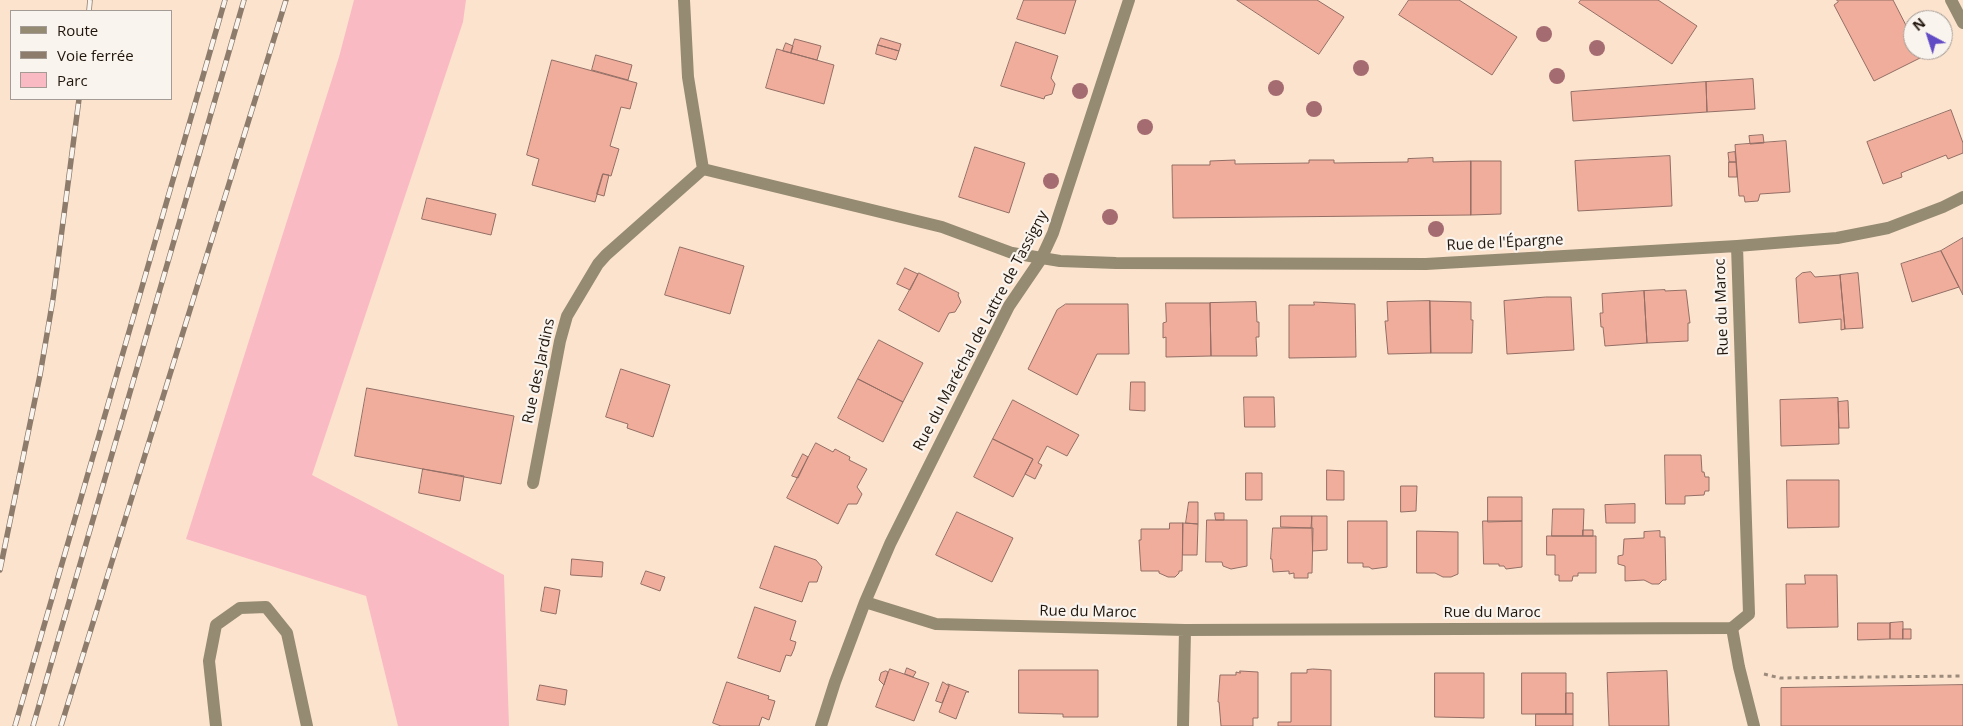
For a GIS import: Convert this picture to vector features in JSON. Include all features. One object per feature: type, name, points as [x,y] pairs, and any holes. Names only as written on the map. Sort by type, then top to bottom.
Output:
[{"type":"street","points":[[684,0],[688,77],[703,169],[942,227],[1012,253],[1040,259]]},
{"type":"street","name":"Rue du Maréchal de Lattre de Tassigny","points":[[821,726],[835,682],[865,602],[890,544],[1009,306],[1040,259],[1053,234],[1129,0]]},
{"type":"street","points":[[1951,0],[1963,23]]},
{"type":"street","name":"Rue des Jardins","points":[[532,483],[560,341],[567,316],[598,264],[606,255],[703,169]]},
{"type":"street","name":"Rue de l'Épargne","points":[[1040,259],[1116,263],[1426,264],[1737,246],[1837,238],[1888,228],[1943,207],[1963,197]]},
{"type":"street","name":"Rue du Maroc","points":[[865,602],[936,624],[1185,630],[1732,628],[1749,614],[1737,246]]},
{"type":"street","points":[[216,726],[209,661],[216,625],[240,608],[266,607],[287,633],[307,726]]},
{"type":"street","points":[[1732,628],[1754,726]]},
{"type":"street","points":[[1184,726],[1185,630]]},
{"type":"path","points":[[1740,667],[1780,678],[1963,676]]},
{"type":"green space","points":[[354,0],[466,0],[463,22],[312,475],[504,575],[509,726],[398,726],[366,596],[186,539],[339,57]]},
{"type":"building","points":[[1024,0],[1076,0],[1065,34],[1017,19]]},
{"type":"building","points":[[1237,0],[1317,0],[1344,17],[1319,54]]},
{"type":"building","points":[[1409,0],[1459,0],[1517,37],[1492,75],[1399,15]]},
{"type":"building","points":[[1581,0],[1658,0],[1697,26],[1672,64],[1579,3]]},
{"type":"building","points":[[1837,0],[1893,0],[1903,20],[1903,60],[1916,60],[1874,81],[1834,5],[1838,2]]},
{"type":"building","points":[[881,38],[901,44],[899,51],[878,45]]},
{"type":"building","points":[[795,39],[821,46],[817,60],[791,53]]},
{"type":"building","points":[[1016,42],[1058,56],[1051,78],[1055,84],[1052,94],[1045,96],[1044,99],[1001,86]]},
{"type":"building","points":[[786,43],[793,46],[791,53],[783,51]]},
{"type":"building","points":[[878,45],[899,51],[896,60],[876,54]]},
{"type":"building","points":[[777,49],[834,65],[824,104],[766,88]]},
{"type":"building","points":[[596,55],[632,65],[628,80],[592,70]]},
{"type":"building","points":[[552,60],[637,83],[630,109],[621,107],[610,146],[619,149],[611,176],[603,174],[595,202],[532,185],[539,159],[527,155]]},
{"type":"building","points":[[1753,79],[1755,109],[1707,112],[1706,82]]},
{"type":"building","points":[[1706,82],[1707,112],[1573,121],[1571,92]]},
{"type":"building","points":[[1951,110],[1963,143],[1963,153],[1948,159],[1946,155],[1901,173],[1902,177],[1883,184],[1867,142]]},
{"type":"building","points":[[1763,135],[1764,143],[1750,144],[1749,136]]},
{"type":"building","points":[[1786,141],[1790,192],[1760,194],[1758,201],[1745,202],[1744,196],[1739,196],[1735,145]]},
{"type":"building","points":[[975,147],[1025,163],[1009,213],[959,197]]},
{"type":"building","points":[[1735,152],[1736,162],[1729,162],[1728,153]]},
{"type":"building","points":[[1670,156],[1672,206],[1578,211],[1575,161]]},
{"type":"building","points":[[1433,158],[1433,162],[1471,161],[1471,215],[1173,218],[1172,165],[1210,165],[1210,161],[1235,160],[1235,164],[1309,163],[1309,160],[1334,160],[1334,163],[1408,162],[1408,159]]},
{"type":"building","points":[[1471,161],[1501,161],[1501,214],[1471,215]]},
{"type":"building","points":[[1729,162],[1736,162],[1737,177],[1729,177]]},
{"type":"building","points":[[603,174],[609,175],[604,196],[597,194]]},
{"type":"building","points":[[427,198],[496,214],[491,235],[422,219]]},
{"type":"building","points":[[1963,238],[1963,295],[1941,251]]},
{"type":"building","points":[[680,247],[744,266],[730,314],[665,295]]},
{"type":"building","points":[[1941,251],[1959,287],[1912,302],[1901,264]]},
{"type":"building","points":[[905,268],[918,274],[910,290],[897,284]]},
{"type":"building","points":[[1811,272],[1815,277],[1840,275],[1845,329],[1841,330],[1841,319],[1799,323],[1796,278],[1802,273]]},
{"type":"building","points":[[919,273],[959,293],[961,302],[955,312],[949,313],[939,332],[899,310]]},
{"type":"building","points":[[1858,273],[1863,328],[1845,329],[1840,275]]},
{"type":"building","points":[[1686,290],[1690,323],[1688,323],[1688,341],[1647,343],[1644,291]]},
{"type":"building","points":[[1644,291],[1647,343],[1605,346],[1600,313],[1603,313],[1602,294]]},
{"type":"building","points":[[1571,297],[1574,350],[1507,354],[1504,301]]},
{"type":"building","points":[[1430,301],[1431,353],[1388,354],[1385,321],[1388,321],[1387,302]]},
{"type":"building","points":[[1430,301],[1471,302],[1471,320],[1473,320],[1472,353],[1431,353]]},
{"type":"building","points":[[1256,302],[1257,322],[1259,322],[1259,337],[1256,337],[1257,356],[1211,356],[1210,303]]},
{"type":"building","points":[[1314,302],[1355,304],[1356,357],[1289,358],[1289,305],[1314,305]]},
{"type":"building","points":[[1166,303],[1210,303],[1211,356],[1166,357],[1166,337],[1163,338],[1163,323],[1166,322]]},
{"type":"building","points":[[1066,304],[1128,304],[1129,354],[1097,354],[1077,395],[1028,369],[1057,310]]},
{"type":"building","points":[[879,340],[923,363],[903,402],[858,379]]},
{"type":"building","points":[[621,369],[670,385],[653,437],[627,428],[628,424],[606,417]]},
{"type":"building","points":[[858,379],[903,402],[883,442],[838,418]]},
{"type":"building","points":[[1131,382],[1145,382],[1145,411],[1130,410]]},
{"type":"building","points":[[367,388],[514,416],[501,484],[355,456]]},
{"type":"building","points":[[1244,397],[1274,397],[1275,427],[1245,427]]},
{"type":"building","points":[[1838,398],[1839,444],[1781,446],[1780,400]]},
{"type":"building","points":[[1013,400],[1079,435],[1067,456],[1047,446],[1038,463],[1042,465],[1035,479],[1025,474],[1033,459],[993,439]]},
{"type":"building","points":[[1848,401],[1849,428],[1839,428],[1838,402]]},
{"type":"building","points":[[993,439],[1033,459],[1013,497],[974,477]]},
{"type":"building","points":[[816,443],[833,452],[835,449],[850,457],[849,460],[867,469],[857,487],[862,494],[857,504],[848,504],[838,524],[787,498]]},
{"type":"building","points":[[803,454],[808,457],[798,478],[792,476]]},
{"type":"building","points":[[1665,455],[1701,455],[1702,472],[1704,472],[1705,477],[1709,477],[1709,491],[1705,491],[1704,495],[1685,496],[1685,504],[1666,504]]},
{"type":"building","points":[[423,469],[464,476],[460,501],[419,493]]},
{"type":"building","points":[[1327,470],[1344,471],[1344,500],[1327,500]]},
{"type":"building","points":[[1246,473],[1262,473],[1262,500],[1246,500]]},
{"type":"building","points":[[1787,480],[1839,480],[1839,527],[1788,528]]},
{"type":"building","points":[[1401,486],[1417,486],[1416,511],[1401,512]]},
{"type":"building","points":[[1488,497],[1522,497],[1522,521],[1488,522]]},
{"type":"building","points":[[1189,502],[1198,502],[1198,524],[1186,523]]},
{"type":"building","points":[[1635,504],[1635,523],[1606,523],[1605,505]]},
{"type":"building","points":[[1553,509],[1584,509],[1583,536],[1552,536]]},
{"type":"building","points":[[957,512],[1013,538],[992,582],[936,555]]},
{"type":"building","points":[[1215,513],[1224,513],[1224,520],[1216,520]]},
{"type":"building","points":[[1281,516],[1312,516],[1311,528],[1281,527]]},
{"type":"building","points":[[1312,516],[1327,516],[1327,550],[1313,551]]},
{"type":"building","points":[[1207,520],[1247,520],[1247,566],[1231,569],[1223,566],[1222,562],[1206,562]]},
{"type":"building","points":[[1348,521],[1387,521],[1387,567],[1372,569],[1363,567],[1363,563],[1348,563]]},
{"type":"building","points":[[1483,521],[1522,521],[1522,567],[1506,569],[1504,566],[1499,566],[1499,564],[1484,564]]},
{"type":"building","points":[[1170,523],[1183,523],[1182,571],[1179,571],[1175,577],[1168,577],[1159,573],[1159,571],[1141,571],[1139,540],[1141,540],[1141,529],[1169,529]]},
{"type":"building","points":[[1183,523],[1198,524],[1197,555],[1183,555]]},
{"type":"building","points":[[1273,528],[1313,528],[1312,573],[1308,573],[1308,578],[1294,578],[1294,573],[1289,574],[1289,571],[1273,572],[1271,559]]},
{"type":"building","points":[[1583,530],[1593,530],[1593,536],[1583,536]]},
{"type":"building","points":[[1417,531],[1458,532],[1458,574],[1451,577],[1443,577],[1435,573],[1417,573]]},
{"type":"building","points":[[1660,531],[1660,537],[1665,537],[1666,580],[1659,584],[1652,584],[1644,580],[1625,581],[1625,566],[1618,564],[1618,556],[1623,555],[1624,539],[1644,538],[1644,532]]},
{"type":"building","points":[[1547,536],[1596,536],[1596,573],[1578,573],[1578,576],[1573,576],[1572,581],[1559,581],[1559,575],[1555,575],[1555,555],[1547,555]]},
{"type":"building","points":[[775,546],[816,560],[822,567],[817,582],[809,582],[802,602],[760,588]]},
{"type":"building","points":[[572,559],[603,562],[602,577],[571,575]]},
{"type":"building","points":[[646,571],[665,577],[660,591],[641,584]]},
{"type":"building","points":[[1805,575],[1837,575],[1838,627],[1787,628],[1786,584],[1805,584]]},
{"type":"building","points":[[545,587],[560,590],[556,614],[541,611]]},
{"type":"building","points":[[755,607],[796,621],[790,640],[796,642],[794,649],[791,656],[786,655],[780,672],[738,658]]},
{"type":"building","points":[[1903,622],[1903,639],[1890,639],[1890,623]]},
{"type":"building","points":[[1858,623],[1890,623],[1890,639],[1858,640]]},
{"type":"building","points":[[1903,629],[1911,629],[1911,639],[1903,639]]},
{"type":"building","points":[[907,668],[916,672],[913,677],[905,674]]},
{"type":"building","points":[[890,669],[929,683],[914,721],[876,707]]},
{"type":"building","points":[[1019,670],[1098,670],[1098,717],[1063,717],[1063,714],[1019,713]]},
{"type":"building","points":[[1307,670],[1331,670],[1331,726],[1278,726],[1278,722],[1291,722],[1291,673],[1307,673]]},
{"type":"building","points":[[1240,671],[1258,672],[1258,718],[1253,718],[1253,726],[1221,726],[1218,702],[1220,675],[1236,675],[1236,672],[1240,673]]},
{"type":"building","points":[[1667,671],[1669,726],[1609,726],[1607,673]]},
{"type":"building","points":[[888,672],[884,685],[879,680],[881,673]]},
{"type":"building","points":[[1435,673],[1484,673],[1484,718],[1435,717]]},
{"type":"building","points":[[1522,673],[1566,673],[1566,714],[1522,714]]},
{"type":"building","points":[[727,682],[769,696],[768,699],[775,701],[769,720],[762,717],[759,726],[721,726],[713,723]]},
{"type":"building","points":[[943,682],[949,686],[942,703],[936,701]]},
{"type":"building","points":[[948,684],[969,692],[966,692],[956,719],[939,712],[949,686]]},
{"type":"building","points":[[540,685],[567,690],[565,705],[537,700]]},
{"type":"building","points":[[1963,685],[1963,726],[1781,726],[1781,688]]},
{"type":"building","points":[[1566,693],[1573,693],[1573,714],[1566,714]]},
{"type":"building","points":[[1536,714],[1573,714],[1573,726],[1536,726]]},
{"type":"railway","points":[[89,10],[90,0]]},
{"type":"railway","points":[[15,726],[225,0]]},
{"type":"railway","points":[[33,726],[244,0]]},
{"type":"railway","points":[[61,726],[286,0]]},
{"type":"railway","points":[[0,570],[40,375],[53,299],[79,100]]}]
